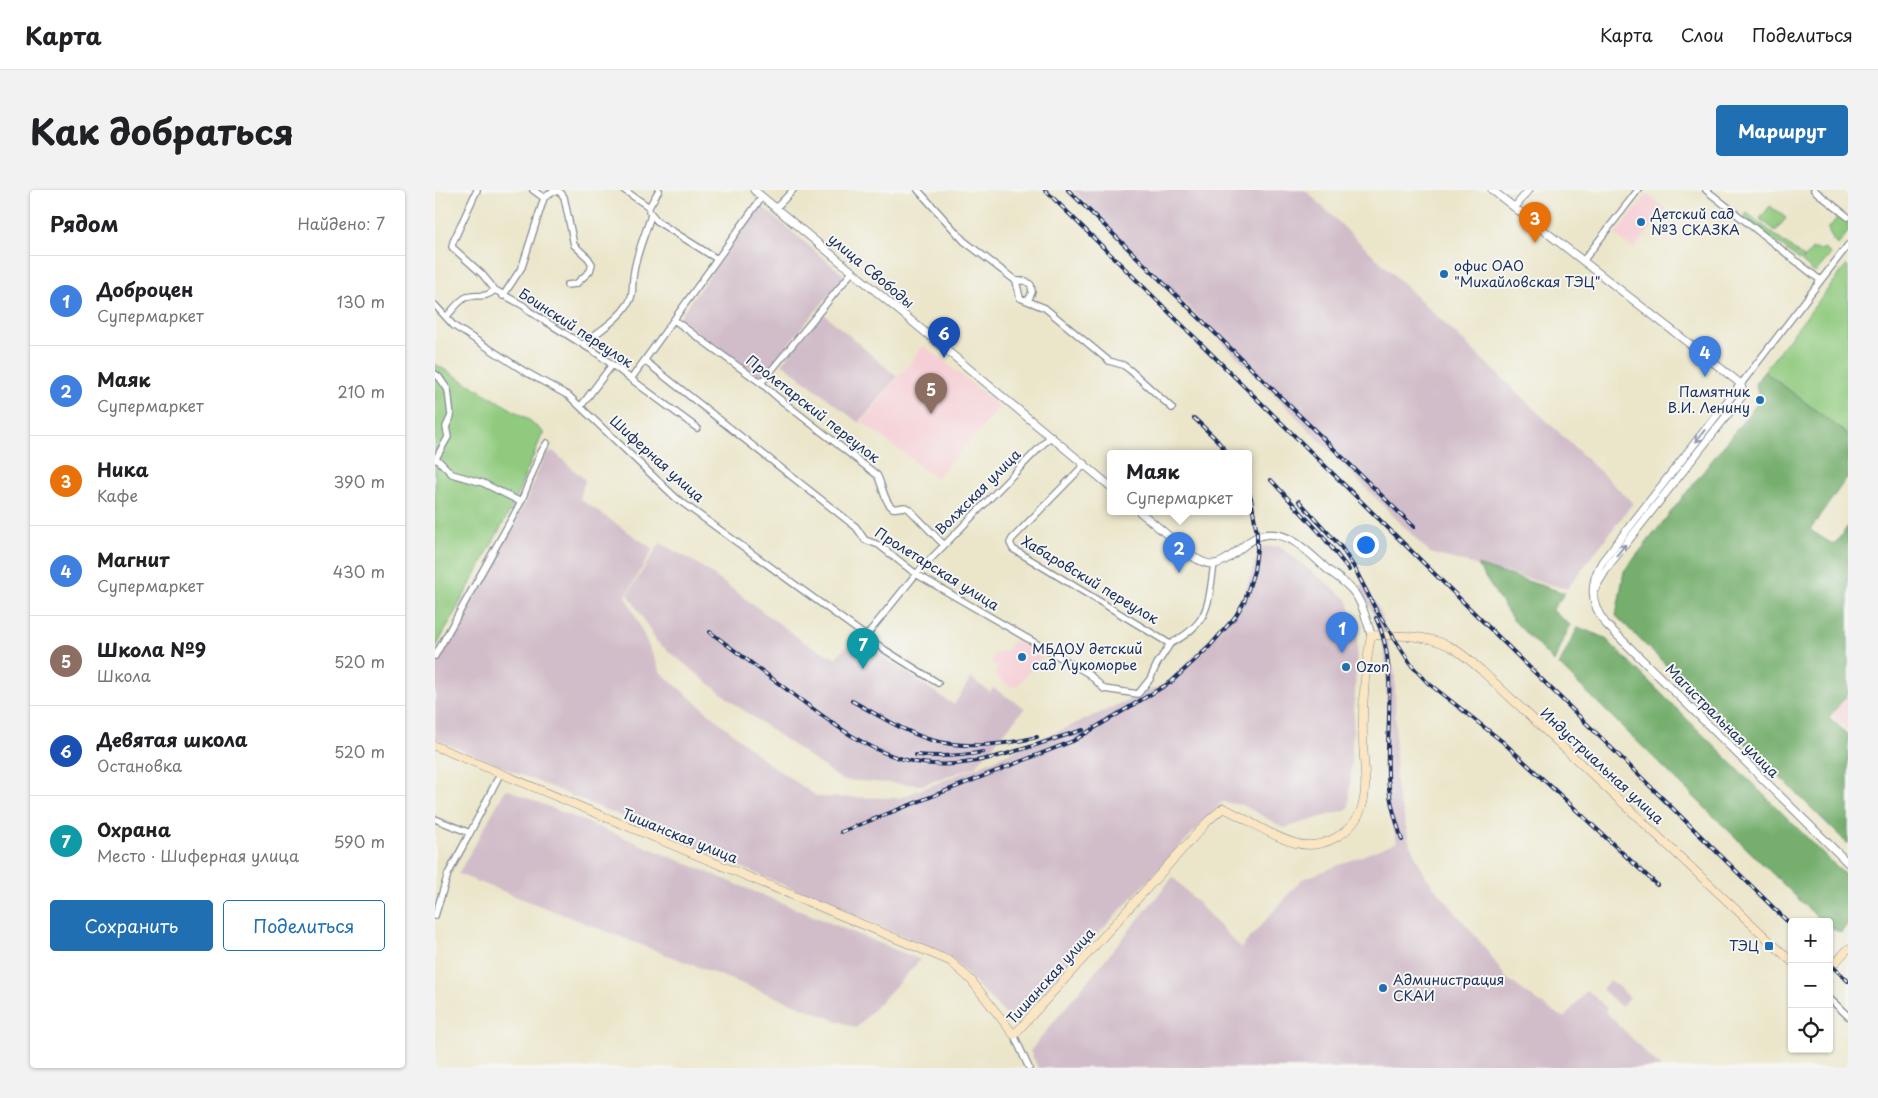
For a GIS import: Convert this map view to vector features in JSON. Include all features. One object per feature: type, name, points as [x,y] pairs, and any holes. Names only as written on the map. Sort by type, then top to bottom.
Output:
[{"type":"main road","name":"Индустриальная улица","points":[[1371,635],[1436,640],[1455,649],[1501,688],[1788,958]]},
{"type":"main road","name":"Тишанская улица","points":[[435,746],[950,961],[971,980],[1014,1035],[1209,820],[1223,808],[1239,814],[1276,835],[1295,843],[1311,845],[1328,842],[1344,832],[1352,824],[1363,804],[1365,782],[1363,737],[1366,670],[1371,635]]},
{"type":"main road","points":[[1833,965],[1848,949]]},
{"type":"street","name":"Боинский переулок","points":[[477,190],[453,242],[453,247],[483,274],[495,290],[503,296],[524,306],[631,379],[762,197]]},
{"type":"street","points":[[533,190],[544,198]]},
{"type":"street","points":[[503,296],[522,267],[544,198],[554,190],[561,193],[563,197],[574,244],[592,264],[590,271],[576,284],[567,285]]},
{"type":"street","points":[[624,190],[649,207],[651,215],[658,222],[717,259]]},
{"type":"street","points":[[649,207],[659,190]]},
{"type":"street","name":"улица Свободы","points":[[754,190],[1107,483]]},
{"type":"street","points":[[776,208],[793,190]]},
{"type":"street","points":[[918,190],[964,240],[1016,280],[1026,281],[1031,285],[1032,292],[1028,301]]},
{"type":"street","points":[[1493,190],[1741,384],[1848,245]]},
{"type":"street","points":[[1515,207],[1529,190]]},
{"type":"street","points":[[1706,190],[1820,280]]},
{"type":"street","points":[[1814,190],[1848,217]]},
{"type":"street","points":[[1583,260],[1636,193]]},
{"type":"street","points":[[583,345],[608,326],[628,304],[633,294],[632,280],[637,253],[651,215]]},
{"type":"street","points":[[761,383],[853,271]]},
{"type":"street","points":[[1016,280],[1020,298],[1045,308],[1109,361],[1123,365],[1130,370],[1172,408]]},
{"type":"street","points":[[446,317],[461,300],[467,297],[482,297],[495,290]]},
{"type":"street","name":"Шиферная улица","points":[[435,305],[455,326],[524,371],[563,392],[581,406],[676,498],[885,650],[938,683]]},
{"type":"street","name":"Пролетарский переулок","points":[[674,320],[761,383],[777,398],[877,475],[882,482],[886,499],[891,506],[895,509],[905,507],[909,509],[943,544]]},
{"type":"street","name":"Пролетарская улица","points":[[645,361],[856,527],[865,540],[879,545],[916,574],[1089,674],[1104,689],[1138,694],[1150,679],[1170,644]]},
{"type":"street","points":[[581,406],[613,365]]},
{"type":"street","points":[[435,374],[448,390],[451,416],[447,427],[448,437],[436,460],[451,474],[483,483],[521,502]]},
{"type":"street","points":[[631,379],[697,428]]},
{"type":"street","name":"Магистральная улица","points":[[1741,384],[1743,395],[1609,565],[1594,590],[1593,599],[1597,612],[1606,624],[1848,863]]},
{"type":"street","name":"Волжская улица","points":[[866,636],[943,544],[1051,436]]},
{"type":"street","points":[[435,656],[521,502],[540,454],[547,443]]},
{"type":"street","name":"Хабаровский переулок","points":[[1085,464],[1012,539],[1009,543],[1010,546],[1170,644]]},
{"type":"street","points":[[1144,515],[1195,558],[1205,563],[1214,564],[1223,560],[1252,540],[1263,535],[1280,536],[1297,544],[1353,590],[1365,614],[1371,635]]},
{"type":"street","points":[[1170,644],[1193,630],[1202,618],[1208,604],[1214,564]]},
{"type":"street","points":[[435,916],[448,874],[500,774]]},
{"type":"street","points":[[435,819],[470,833]]},
{"type":"street","points":[[1833,1002],[1848,1016]]},
{"type":"street","points":[[1014,1035],[1029,1068]]},
{"type":"shaded area","points":[[1073,190],[1305,190],[1633,503],[1567,589],[1430,553]]},
{"type":"shaded area","name":"Детский сад №3 СКАЗКА","points":[[1647,195],[1666,209],[1634,249],[1615,235]]},
{"type":"shaded area","points":[[760,205],[845,276],[760,378],[679,318]]},
{"type":"shaded area","points":[[823,313],[897,377],[859,423],[782,363]]},
{"type":"shaded area","points":[[924,345],[1000,407],[936,478],[862,422]]},
{"type":"shaded area","points":[[553,451],[585,480],[580,499],[653,549],[626,596],[661,673],[768,763],[818,797],[899,798],[978,767],[1169,682],[1240,608],[1260,547],[1279,546],[1347,599],[1358,632],[1349,809],[1284,828],[1243,805],[1222,802],[1014,1023],[949,956],[645,826],[435,739],[435,666],[526,501],[544,456]]},
{"type":"shaded area","points":[[660,543],[698,564],[804,642],[835,658],[855,638],[954,705],[971,678],[990,692],[993,688],[1025,708],[975,767],[922,785],[842,780],[735,704],[657,642],[628,594]]},
{"type":"shaded area","points":[[1365,583],[1382,615],[1395,675],[1396,787],[1410,845],[1426,877],[1487,950],[1506,978],[1564,1018],[1587,990],[1607,1008],[1605,1011],[1661,1068],[1038,1068],[1030,1051],[1173,877],[1241,948],[1301,880],[1397,842],[1387,804],[1385,778],[1387,704],[1385,653],[1375,618],[1359,587]]},
{"type":"shaded area","points":[[1014,640],[1043,656],[1016,687],[1011,687],[994,675],[999,667],[991,662],[995,654],[1007,650]]},
{"type":"shaded area","points":[[1848,694],[1848,731],[1831,715]]},
{"type":"shaded area","points":[[506,789],[920,960],[856,1028],[458,874]]},
{"type":"shaded area","points":[[1610,980],[1630,997],[1621,1007],[1602,989]]},
{"type":"green space","points":[[1826,204],[1848,222],[1848,232],[1838,245],[1834,242],[1828,229],[1837,218],[1824,207]]},
{"type":"green space","points":[[1770,206],[1786,218],[1776,231],[1760,219]]},
{"type":"green space","points":[[1747,213],[1804,258],[1801,261],[1744,217]]},
{"type":"green space","points":[[1812,249],[1826,250],[1831,254],[1815,273],[1802,262]]},
{"type":"green space","points":[[1846,266],[1848,267],[1848,435],[1764,371]]},
{"type":"green space","points":[[435,364],[528,419],[545,434],[542,435],[513,505],[435,649]]},
{"type":"green space","points":[[1764,371],[1848,435],[1848,476],[1810,530],[1834,545],[1848,526],[1848,694],[1829,717],[1848,735],[1848,844],[1616,616],[1624,571],[1760,400],[1755,384]]},
{"type":"green space","points":[[1477,565],[1565,593],[1552,610],[1570,625],[1554,662],[1513,620]]},
{"type":"green space","points":[[1578,627],[1605,638],[1848,878],[1848,923],[1841,933],[1833,929],[1833,918],[1818,918],[1559,665]]},
{"type":"railway","points":[[1045,190],[1788,922]]},
{"type":"railway","points":[[1068,190],[1414,527]]},
{"type":"railway","points":[[1194,418],[1225,450]]},
{"type":"railway","points":[[1271,480],[1321,534],[1349,570]]},
{"type":"railway","points":[[1299,501],[1341,547],[1354,567],[1376,610],[1412,666],[1428,683],[1503,742],[1657,885]]},
{"type":"railway","points":[[841,832],[1073,741],[1171,682],[1209,647],[1235,617],[1245,600],[1254,571],[1257,550],[1257,534],[1252,504]]},
{"type":"railway","points":[[1376,618],[1383,636],[1389,674],[1388,782],[1394,815],[1402,840]]},
{"type":"railway","points":[[710,632],[852,736],[890,755],[910,761],[932,764],[971,762],[1004,755],[1083,730]]},
{"type":"railway","points":[[852,701],[911,732],[943,743],[984,745],[1037,737]]},
{"type":"railway","points":[[916,755],[950,756],[983,752]]},
{"type":"railway","points":[[1833,967],[1848,981]]},
{"type":"place","name":"Детский сад №3 СКАЗКА","points":[[1641,222]]},
{"type":"place","name":"Ника","points":[[1535,243]]},
{"type":"place","name":"офис ОАО \"Михайловская ТЭЦ\"","points":[[1444,274]]},
{"type":"place","name":"Девятая школа","points":[[944,358]]},
{"type":"place","name":"Магнит","points":[[1705,377]]},
{"type":"place","name":"Памятник В.И. Ленину","points":[[1760,400]]},
{"type":"place","name":"Школа №9","points":[[931,414]]},
{"type":"place","name":"Mаяк","points":[[1179,573]]},
{"type":"place","name":"Доброцен","points":[[1342,653]]},
{"type":"place","name":"МБДОУ детский сад Лукоморье","points":[[1022,657]]},
{"type":"place","name":"Ozon","points":[[1346,667]]},
{"type":"place","name":"Охрана","points":[[863,669]]},
{"type":"place","name":"ТЭЦ","points":[[1769,946]]},
{"type":"place","name":"Администрация СКАИ","points":[[1383,988]]}]
